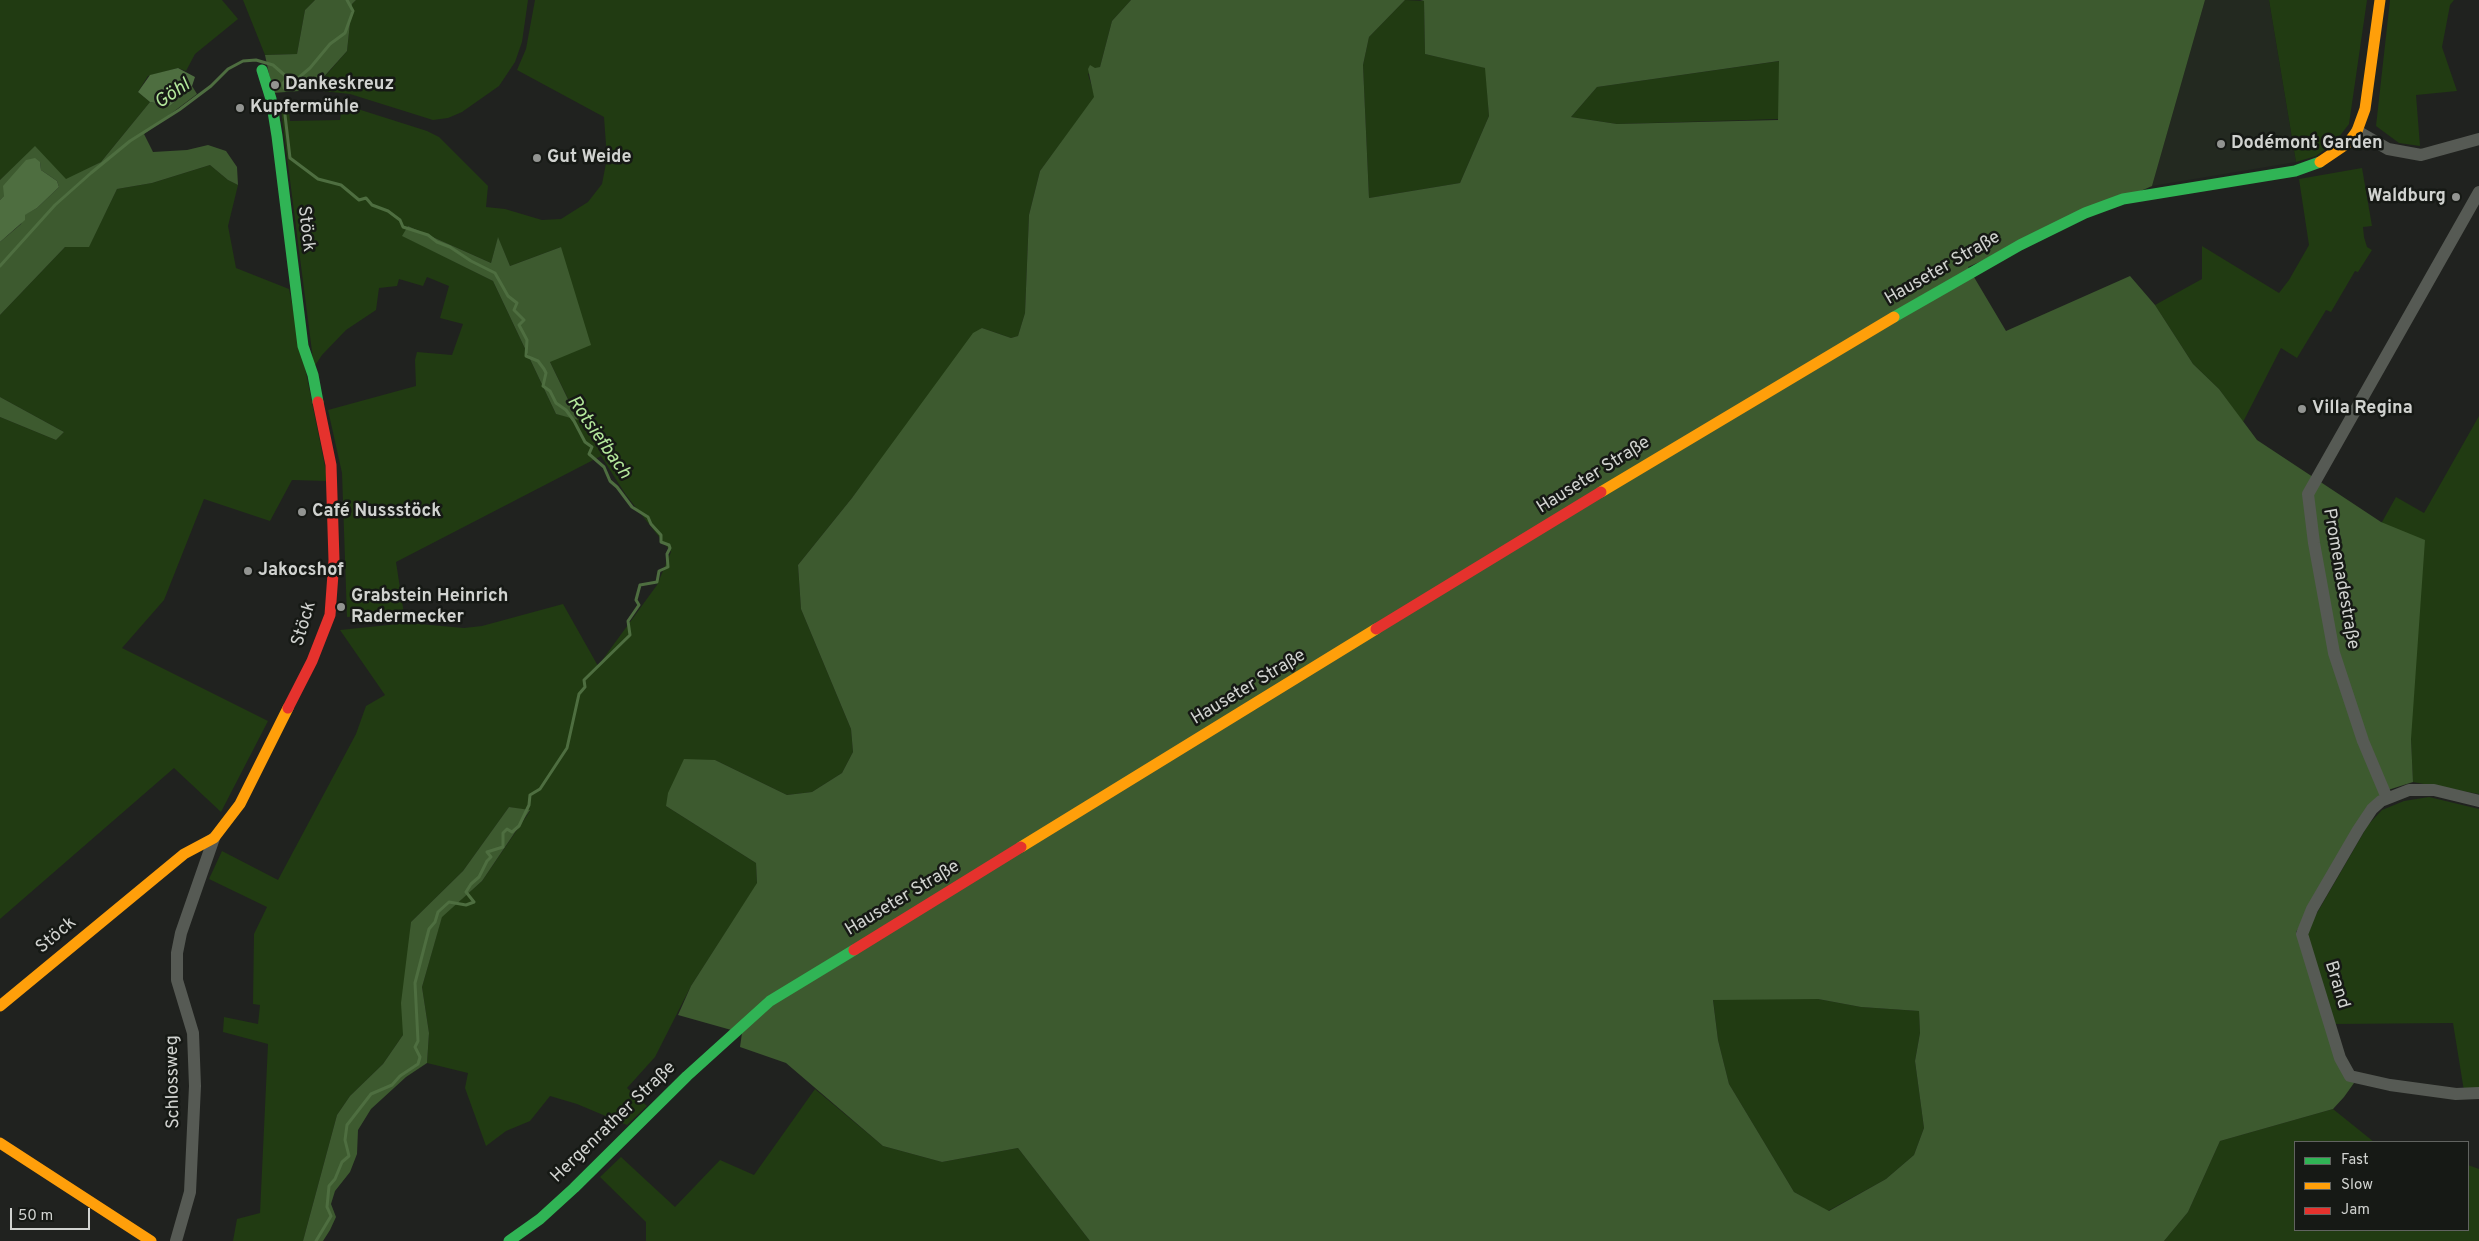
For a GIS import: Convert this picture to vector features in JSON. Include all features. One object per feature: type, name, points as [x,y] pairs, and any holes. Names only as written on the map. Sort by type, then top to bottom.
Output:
[{"type":"street","points":[[2380,0],[2368,93],[2357,131],[2388,149],[2421,155],[2479,139]]},
{"type":"street","name":"Stöck","points":[[0,1006],[184,854],[214,838],[240,804],[312,661],[330,615],[334,560],[331,465],[313,375],[303,346],[277,136],[271,99],[262,70]]},
{"type":"street","name":"Hauseter Straße","points":[[740,1026],[770,1001],[1651,461],[2020,245],[2085,212],[2123,199],[2310,167],[2337,152],[2357,131]]},
{"type":"street","name":"Promenadestraße","points":[[2387,798],[2364,741],[2334,652],[2314,543],[2308,494],[2479,192]]},
{"type":"street","points":[[2387,798],[2418,790],[2434,790],[2479,801]]},
{"type":"street","name":"Brand","points":[[2387,798],[2372,809],[2358,830],[2312,909],[2302,934],[2337,1049],[2350,1076],[2361,1080],[2456,1094],[2479,1093]]},
{"type":"street","name":"Schlossweg","points":[[176,1241],[190,1192],[195,1086],[193,1033],[177,980],[177,953],[180,933],[214,838]]},
{"type":"street","name":"Hergenrather Straße","points":[[509,1241],[540,1219],[574,1188],[740,1026]]},
{"type":"street","points":[[0,1143],[151,1241]]},
{"type":"shaded area","points":[[0,0],[222,0],[238,19],[195,54],[186,71],[178,68],[148,76],[138,92],[150,102],[101,162],[66,180],[35,147],[0,180]]},
{"type":"shaded area","points":[[243,0],[315,0],[305,10],[297,54],[265,55]]},
{"type":"shaded area","points":[[315,0],[356,0],[352,4],[347,51],[312,90],[273,93],[265,55],[297,54],[305,10]]},
{"type":"shaded area","points":[[356,0],[528,0],[522,42],[515,62],[499,86],[462,112],[448,118],[433,120],[350,94],[313,90],[347,51],[352,4]]},
{"type":"shaded area","points":[[535,0],[1131,0],[1112,21],[1100,67],[1088,74],[1095,97],[1040,171],[1029,215],[1025,313],[1018,336],[1011,338],[982,328],[852,498],[798,565],[801,609],[851,729],[853,752],[842,773],[812,792],[787,795],[715,760],[666,806],[756,863],[757,884],[691,986],[655,1057],[627,1088],[647,1106],[627,1125],[577,1104],[550,1096],[530,1121],[506,1131],[486,1146],[465,1088],[468,1073],[427,1063],[429,1033],[422,987],[442,916],[482,881],[530,811],[509,807],[463,871],[411,922],[403,1035],[383,1064],[350,1096],[337,1115],[303,1241],[233,1241],[237,1219],[260,1213],[268,1044],[223,1032],[224,1017],[258,1024],[260,1005],[253,1004],[254,934],[267,907],[209,879],[222,851],[278,880],[356,734],[366,706],[385,695],[340,630],[408,623],[464,628],[482,626],[563,604],[598,666],[657,585],[671,552],[626,495],[601,456],[396,562],[404,614],[347,617],[342,473],[328,410],[416,386],[415,360],[417,352],[452,355],[463,324],[440,318],[449,286],[427,277],[423,286],[399,279],[397,286],[379,288],[376,310],[346,330],[322,355],[314,367],[280,102],[288,101],[290,121],[340,120],[342,104],[427,131],[439,137],[488,186],[486,207],[505,209],[542,220],[561,219],[588,202],[602,184],[607,158],[604,117],[517,70],[526,49]],"holes":[[[408,226],[491,263],[498,238],[510,266],[561,247],[550,362],[578,419],[556,414],[493,281],[403,236]]]},
{"type":"shaded area","points":[[1131,0],[1405,0],[1369,37],[1363,65],[1369,198],[1460,183],[1489,116],[1485,68],[1425,54],[1424,1],[1420,0],[2205,0],[2152,186],[1968,267],[2006,331],[2130,276],[2155,305],[2193,364],[2219,389],[2257,440],[2381,522],[2425,540],[2411,739],[2413,782],[2388,790],[2296,932],[2354,1083],[2344,1097],[2333,1109],[2220,1141],[2188,1212],[2164,1241],[1090,1241],[1018,1148],[942,1162],[883,1146],[786,1063],[740,1047],[742,1033],[678,1015],[691,986],[757,883],[756,863],[666,806],[668,793],[684,759],[715,760],[787,795],[812,792],[842,773],[853,752],[851,729],[801,609],[798,565],[852,498],[973,333],[982,328],[1011,338],[1018,336],[1025,313],[1029,215],[1040,171],[1094,97],[1088,69],[1090,65],[1095,68],[1100,67],[1112,21]],"holes":[[[1779,61],[1778,120],[1617,124],[1571,117],[1597,87]],[[1818,999],[1861,1007],[1919,1011],[1920,1033],[1915,1061],[1924,1128],[1914,1155],[1886,1179],[1829,1211],[1794,1192],[1729,1084],[1718,1040],[1713,1000]]]},
{"type":"shaded area","points":[[1405,0],[1424,1],[1425,54],[1486,68],[1489,116],[1460,183],[1369,198],[1363,65],[1369,37]]},
{"type":"shaded area","points":[[2205,0],[2269,0],[2296,162],[2152,186]]},
{"type":"shaded area","points":[[2269,0],[2367,0],[2349,124],[2335,142],[2316,156],[2296,162]]},
{"type":"shaded area","points":[[2390,0],[2454,0],[2450,5],[2442,47],[2457,91],[2416,95],[2420,146],[2399,143],[2376,126]]},
{"type":"shaded area","points":[[1780,61],[1779,119],[1617,124],[1571,117],[1597,87]]},
{"type":"shaded area","points":[[192,86],[197,94],[144,134],[153,152],[187,150],[208,145],[226,151],[237,167],[238,185],[228,180],[210,165],[152,183],[117,189],[89,247],[65,247],[0,315],[0,242],[21,224],[24,215],[37,208],[59,187],[57,181],[41,170],[40,162],[0,200],[0,180],[35,146],[66,179],[101,162],[150,102],[170,106]]},
{"type":"shaded area","points":[[210,165],[228,180],[238,185],[228,226],[236,268],[289,289],[328,481],[292,480],[270,521],[204,499],[164,600],[122,648],[268,721],[221,812],[174,768],[0,919],[0,417],[56,440],[64,432],[0,397],[0,315],[65,247],[89,246],[117,189],[152,183]]},
{"type":"shaded area","points":[[2362,168],[2372,226],[2363,227],[2364,237],[2367,247],[2372,250],[2358,272],[2355,271],[2331,312],[2326,310],[2297,358],[2281,348],[2243,422],[2219,389],[2193,364],[2155,305],[2202,279],[2202,246],[2279,293],[2289,280],[2309,245],[2299,179]]},
{"type":"shaded area","points":[[408,226],[491,263],[498,237],[510,266],[561,247],[591,345],[550,362],[578,420],[556,414],[493,281],[402,236]]},
{"type":"shaded area","points":[[0,397],[64,432],[56,440],[0,417]]},
{"type":"shaded area","points":[[2479,416],[2479,794],[2413,782],[2411,739],[2382,522],[2396,497],[2424,513]]},
{"type":"shaded area","points":[[2429,797],[2479,809],[2479,1089],[2464,1091],[2453,1023],[2335,1024],[2307,937],[2310,925],[2368,825],[2382,810],[2404,801]]},
{"type":"shaded area","points":[[509,807],[530,810],[482,881],[442,917],[422,987],[429,1033],[427,1063],[406,1077],[371,1109],[358,1130],[357,1154],[350,1172],[335,1191],[331,1204],[336,1217],[330,1230],[323,1241],[303,1241],[337,1115],[350,1096],[383,1064],[403,1035],[401,1003],[411,922],[463,871]]},
{"type":"shaded area","points":[[1713,999],[1818,999],[1861,1007],[1919,1011],[1920,1033],[1915,1061],[1924,1128],[1914,1155],[1886,1179],[1828,1211],[1794,1192],[1729,1084],[1718,1040]]},
{"type":"shaded area","points":[[815,1089],[883,1146],[942,1162],[1018,1148],[1090,1241],[646,1241],[646,1222],[600,1177],[621,1157],[675,1207],[720,1160],[754,1175]]},
{"type":"shaded area","points":[[2333,1109],[2373,1141],[2294,1141],[2294,1231],[2469,1231],[2469,1165],[2479,1169],[2479,1241],[2164,1241],[2188,1212],[2220,1141]]},
{"type":"water","points":[[178,68],[195,77],[192,86],[170,106],[150,102],[138,92],[150,75]]},
{"type":"water","points":[[35,158],[40,162],[41,170],[57,181],[59,187],[37,208],[25,215],[25,220],[0,242],[0,200],[4,196],[3,186],[26,160]]},
{"type":"waterway","name":"Göhl","points":[[0,266],[55,205],[91,173],[130,141],[179,110],[211,86],[228,69],[243,61],[256,60],[273,65],[288,78],[297,79],[310,68],[330,44],[345,33],[353,11],[347,0]]},
{"type":"waterway","name":"Rotsiefbach","points":[[284,88],[283,83],[288,78]]},
{"type":"waterway","name":"Rotsiefbach","points":[[285,115],[290,158],[318,179],[341,185],[359,200],[366,198],[372,205],[388,211],[400,220],[403,227],[428,235],[437,242],[450,247],[471,261],[495,273],[508,296],[517,303],[514,310],[524,320],[519,325],[527,340],[526,356],[538,361],[544,369],[546,373],[543,386],[550,391],[556,403],[566,410],[574,421],[585,442],[592,447],[589,454],[604,467],[610,481],[632,507],[648,517],[651,524],[661,535],[661,542],[669,545],[670,548],[667,554],[668,567],[659,571],[657,582],[640,585],[636,600],[639,605],[628,621],[630,635],[584,680],[585,687],[579,694],[567,748],[540,789],[530,795],[529,805],[519,826],[512,832],[507,829],[503,833],[503,847],[487,852],[491,857],[479,877],[466,892],[474,902],[466,905],[449,902],[438,912],[435,922],[429,929],[415,983],[418,1041],[415,1047],[420,1057],[418,1064],[400,1076],[392,1085],[371,1094],[347,1125],[345,1140],[349,1156],[342,1162],[335,1179],[329,1186],[327,1207],[331,1216],[316,1241]]},
{"type":"traffic: fast","points":[[262,70],[271,99],[277,136],[303,346],[313,375],[318,402]]},
{"type":"traffic: fast","points":[[1894,317],[2020,245],[2085,213],[2123,199],[2295,171],[2320,162]]},
{"type":"traffic: fast","points":[[509,1241],[540,1219],[574,1188],[687,1076],[770,1001],[854,950]]},
{"type":"traffic: slow","points":[[2320,162],[2348,143],[2357,131],[2365,109],[2380,0]]},
{"type":"traffic: slow","points":[[1601,492],[1894,317]]},
{"type":"traffic: slow","points":[[1021,847],[1376,629]]},
{"type":"traffic: slow","points":[[0,1006],[184,854],[214,838],[240,804],[288,708]]},
{"type":"traffic: slow","points":[[0,1143],[151,1241]]},
{"type":"traffic: jam","points":[[288,708],[312,661],[330,615],[334,560],[331,465],[318,402]]},
{"type":"traffic: jam","points":[[1376,629],[1601,492]]},
{"type":"traffic: jam","points":[[854,950],[1021,847]]},
{"type":"place","name":"Dankeskreuz","points":[[275,85]]},
{"type":"place","name":"Kupfermühle","points":[[240,108]]},
{"type":"place","name":"Dodémont Garden","points":[[2221,144]]},
{"type":"place","name":"Gut Weide","points":[[537,158]]},
{"type":"place","name":"Waldburg","points":[[2456,197]]},
{"type":"place","name":"Villa Regina","points":[[2302,409]]},
{"type":"place","name":"Café Nussstöck","points":[[302,512]]},
{"type":"place","name":"Jakocshof","points":[[248,571]]},
{"type":"place","name":"Grabstein Heinrich Radermecker","points":[[341,607]]}]
